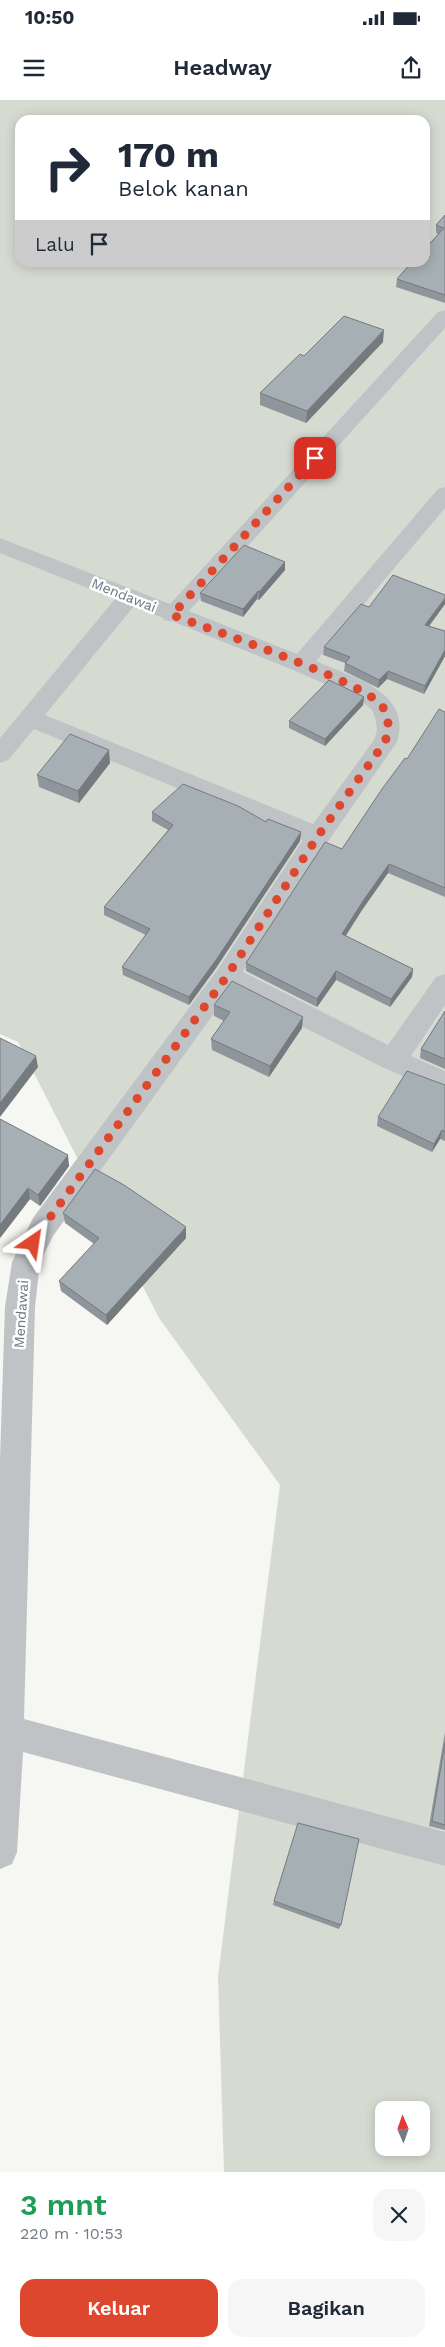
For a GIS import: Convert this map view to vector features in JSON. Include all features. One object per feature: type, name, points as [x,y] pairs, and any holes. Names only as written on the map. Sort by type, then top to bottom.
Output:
[{"type":"street","points":[[172,615],[445,316]]},
{"type":"street","points":[[301,664],[445,494]]},
{"type":"street","name":"Mendawai","points":[[0,545],[130,596],[172,615],[301,664],[367,693],[382,705],[387,717],[389,730],[385,742],[318,836],[227,976],[43,1227],[10,1302],[7,1731],[0,1852]]},
{"type":"street","points":[[0,754],[130,596]]},
{"type":"street","points":[[30,718],[318,836]]},
{"type":"street","points":[[227,976],[392,1060],[445,1083]]},
{"type":"street","points":[[392,1060],[445,984]]},
{"type":"street","points":[[7,1731],[445,1849]]},
{"type":"shaded area","points":[[0,100],[445,100],[445,2172],[224,2172],[218,1976],[280,1485],[159,1318],[18,1042],[0,1034]]},
{"type":"building","points":[[445,215],[445,295],[397,279],[408,267],[430,267],[430,243],[444,228],[436,225]]},
{"type":"building","points":[[344,316],[384,330],[307,411],[260,393],[300,354],[304,356]]},
{"type":"building","points":[[244,545],[285,562],[243,609],[200,593]]},
{"type":"building","points":[[393,575],[445,595],[445,598],[425,625],[445,631],[445,650],[425,686],[388,671],[379,680],[345,663],[350,657],[324,647],[361,604],[369,607]]},
{"type":"building","points":[[329,680],[364,697],[325,739],[289,721]]},
{"type":"building","points":[[439,709],[445,712],[445,888],[389,864],[342,934],[413,969],[391,999],[336,971],[317,999],[246,963],[325,842],[342,849],[382,789],[405,758],[407,759]]},
{"type":"building","points":[[70,734],[109,750],[78,791],[37,775]]},
{"type":"building","points":[[183,784],[238,806],[266,822],[268,819],[301,832],[216,960],[189,997],[122,967],[150,929],[104,907],[173,825],[152,812]]},
{"type":"building","points":[[232,981],[303,1017],[270,1066],[211,1039],[230,1012],[214,1005]]},
{"type":"building","points":[[445,1011],[445,1059],[421,1049]]},
{"type":"building","points":[[0,1038],[36,1056],[0,1103]]},
{"type":"building","points":[[407,1071],[445,1085],[445,1132],[442,1130],[434,1144],[378,1117]]},
{"type":"building","points":[[0,1119],[68,1155],[38,1195],[28,1188],[0,1225]]},
{"type":"building","points":[[95,1169],[124,1185],[186,1227],[106,1315],[59,1281],[99,1238],[63,1213]]},
{"type":"building","points":[[445,1742],[445,1825],[432,1821]]},
{"type":"building","points":[[298,1823],[359,1839],[341,1925],[274,1901]]},
{"type":"route","points":[[33,1243],[227,976],[318,836],[385,742],[389,730],[387,717],[382,705],[367,693],[301,664],[172,615],[315,458]]}]
